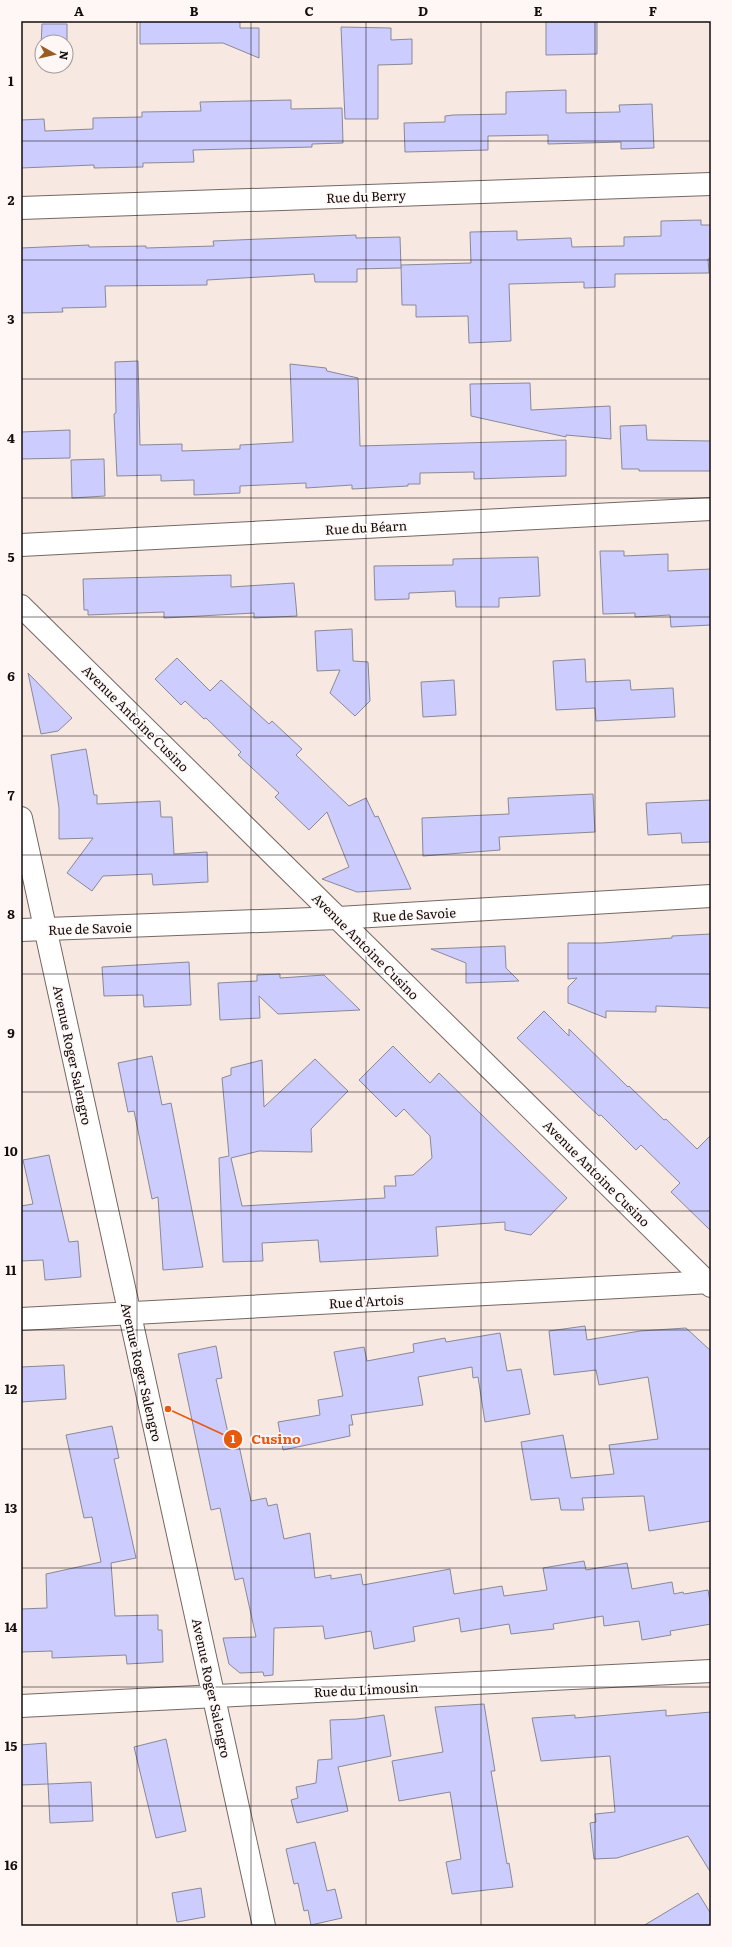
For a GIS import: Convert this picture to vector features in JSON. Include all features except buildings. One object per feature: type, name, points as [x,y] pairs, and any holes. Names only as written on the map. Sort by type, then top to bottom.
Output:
[{"type":"street","name":"Rue du Berry","points":[[21,208],[711,184]]},
{"type":"street","name":"Rue du Béarn","points":[[21,545],[711,509]]},
{"type":"street","name":"Avenue Antoine Cusino","points":[[21,606],[710,1283]]},
{"type":"street","name":"Avenue Roger Salengro","points":[[21,818],[128,1314],[264,1926]]},
{"type":"street","name":"Rue de Savoie","points":[[21,930],[338,918],[711,896]]},
{"type":"street","name":"Rue d'Artois","points":[[21,1319],[710,1283]]},
{"type":"street","name":"Rue du Limousin","points":[[21,1706],[711,1671]]},
{"type":"place","name":"Cusino","points":[[168,1409]]}]
